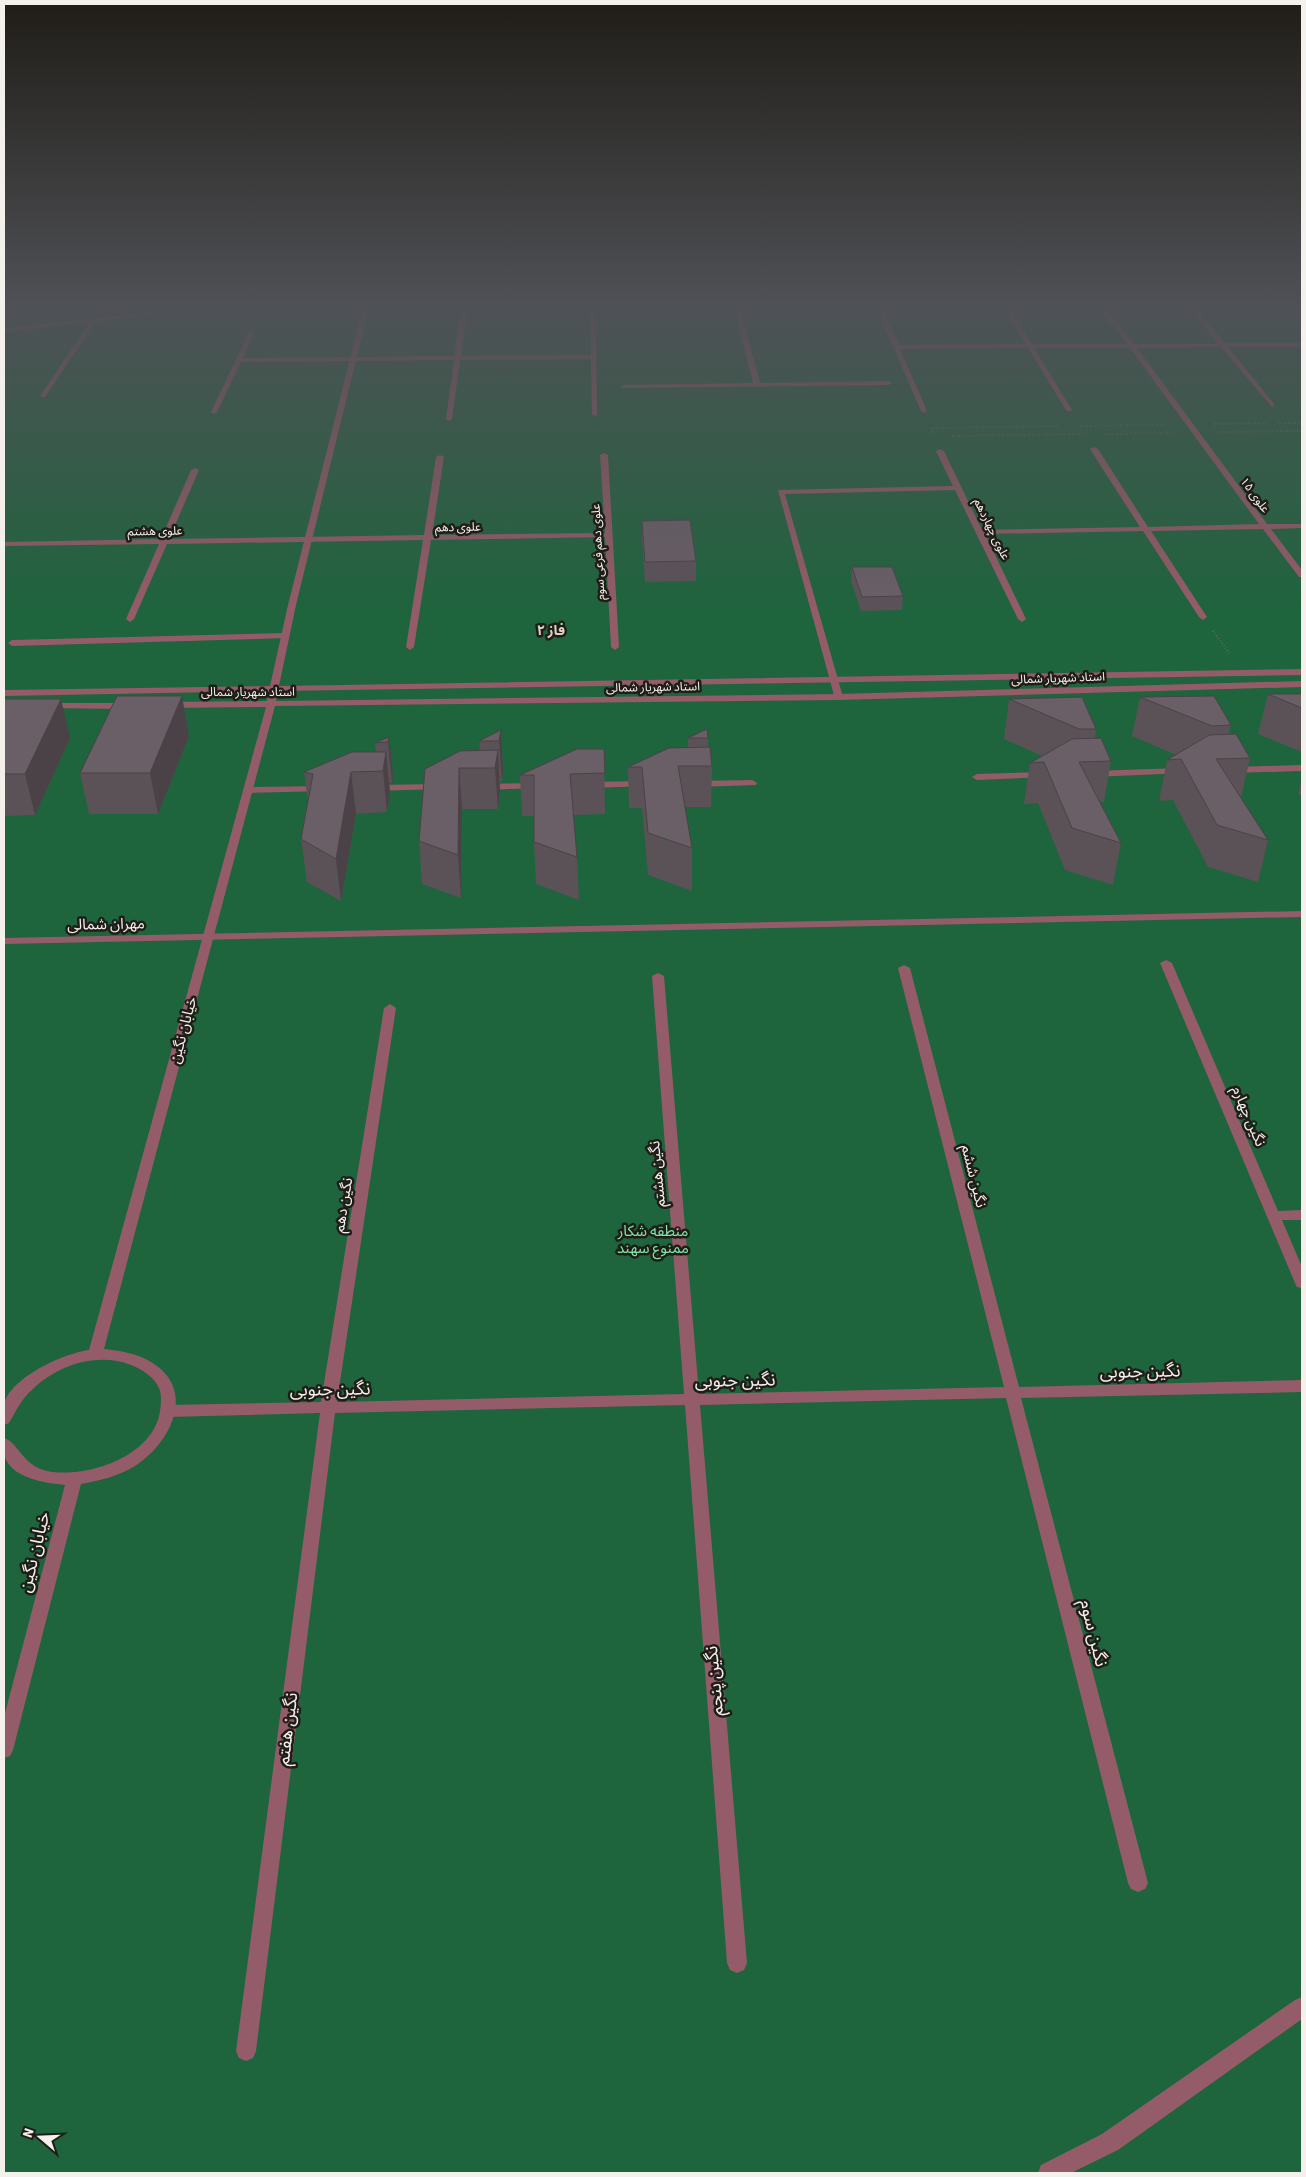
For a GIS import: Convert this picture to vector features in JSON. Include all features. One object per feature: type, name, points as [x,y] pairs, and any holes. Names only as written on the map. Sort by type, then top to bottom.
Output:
[{"type":"street","name":"خیابان نگین","points":[[95,1355],[271,705],[284,636],[342,409]]},
{"type":"street","points":[[449,419],[451,409]]},
{"type":"street","points":[[595,409],[595,415]]},
{"type":"street","name":"علوی ۱۵","points":[[1179,409],[1264,526],[1302,574]]},
{"type":"street","points":[[1094,449],[1203,617]]},
{"type":"street","name":"علوی چهاردهم","points":[[940,451],[1022,619]]},
{"type":"street","name":"علوی دهم فرعی سوم","points":[[604,455],[615,647]]},
{"type":"street","points":[[410,647],[429,539],[440,457]]},
{"type":"street","points":[[130,620],[195,470]]},
{"type":"street","points":[[838,697],[835,680],[781,492],[958,488]]},
{"type":"street","points":[[980,532],[1302,526]]},
{"type":"street","name":"علوی دهم","points":[[308,541],[608,535]]},
{"type":"street","name":"علوی هشتم","points":[[4,544],[308,541]]},
{"type":"street","points":[[12,644],[284,636]]},
{"type":"street","name":"استاد شهریار شمالی","points":[[4,693],[274,687],[1302,672]]},
{"type":"street","name":"استاد شهریار شمالی","points":[[34,706],[271,705],[838,697],[1302,684]]},
{"type":"street","points":[[1223,770],[1302,768]]},
{"type":"street","points":[[1085,774],[1194,771]]},
{"type":"street","points":[[977,777],[1056,775]]},
{"type":"street","points":[[683,784],[752,783]]},
{"type":"street","points":[[574,785],[654,784]]},
{"type":"street","points":[[476,787],[545,786]]},
{"type":"street","points":[[367,788],[446,787]]},
{"type":"street","points":[[248,790],[337,789]]},
{"type":"street","name":"مهران شمالی","points":[[4,941],[1302,914]]},
{"type":"street","name":"نگین چهارم","points":[[1166,963],[1302,1282]]},
{"type":"street","name":"نگین ششم","points":[[904,968],[1012,1392]]},
{"type":"street","name":"نگین هشتم","points":[[658,976],[692,1399]]},
{"type":"street","name":"نگین دهم","points":[[328,1408],[390,1008]]},
{"type":"street","points":[[1274,1216],[1302,1215]]},
{"type":"street","points":[[4,1418],[13,1399],[28,1383],[48,1370],[71,1360],[95,1355],[116,1356],[136,1360],[151,1369],[163,1380],[169,1395],[168,1411],[162,1430],[146,1449],[126,1464],[100,1475],[74,1480],[46,1479],[24,1470],[9,1456],[4,1444]]},
{"type":"street","name":"نگین جنوبی","points":[[168,1411],[1302,1386]]},
{"type":"street","name":"نگین سوم","points":[[1012,1392],[1138,1883]]},
{"type":"street","name":"نگین پنجم","points":[[692,1399],[737,1963]]},
{"type":"street","name":"نگین هفتم","points":[[246,2051],[328,1408]]},
{"type":"street","name":"خیابان نگین","points":[[4,1750],[74,1480]]},
{"type":"street","points":[[1049,2173],[1110,2142],[1302,2007]]},
{"type":"path","points":[[1069,410],[1094,449]]},
{"type":"path","points":[[933,436],[932,428],[1302,423]]},
{"type":"path","points":[[951,436],[1302,431]]},
{"type":"path","points":[[1203,617],[1244,673]]},
{"type":"green space","name":"منطقه شکار ممنوع سهند","points":[[4,409],[1302,409],[1302,2173],[4,2173]]},
{"type":"building","points":[[690,520],[696,561],[645,562],[642,521]]},
{"type":"building","points":[[852,567],[892,567],[903,596],[862,597]]},
{"type":"building","points":[[1268,694],[1302,694],[1302,708]]},
{"type":"building","points":[[117,696],[182,696],[150,773],[80,773]]},
{"type":"building","points":[[1214,696],[1231,725],[1212,726],[1140,697]]},
{"type":"building","points":[[1082,697],[1096,729],[1079,729],[1009,699]]},
{"type":"building","points":[[4,699],[61,699],[25,774],[4,774]]},
{"type":"building","points":[[707,729],[708,738],[688,738]]},
{"type":"building","points":[[501,730],[499,741],[479,741]]},
{"type":"building","points":[[1236,734],[1250,758],[1216,759],[1268,840],[1217,825],[1181,759],[1167,760],[1209,735]]},
{"type":"building","points":[[389,737],[388,742],[375,743]]},
{"type":"building","points":[[1101,738],[1111,761],[1079,762],[1121,843],[1072,828],[1044,762],[1030,763],[1072,739]]},
{"type":"building","points":[[710,747],[712,766],[678,766],[692,848],[648,833],[642,767],[628,767],[669,748]]},
{"type":"building","points":[[577,749],[604,749],[605,773],[570,774],[577,857],[534,842],[534,775],[520,775]]},
{"type":"building","points":[[498,750],[495,768],[459,768],[458,855],[419,841],[425,769],[460,751]]},
{"type":"building","points":[[352,752],[386,752],[383,771],[351,772],[336,859],[301,839],[313,774],[304,772]]},
{"type":"district","name":"فاز ۲","points":[[551,630]]}]
